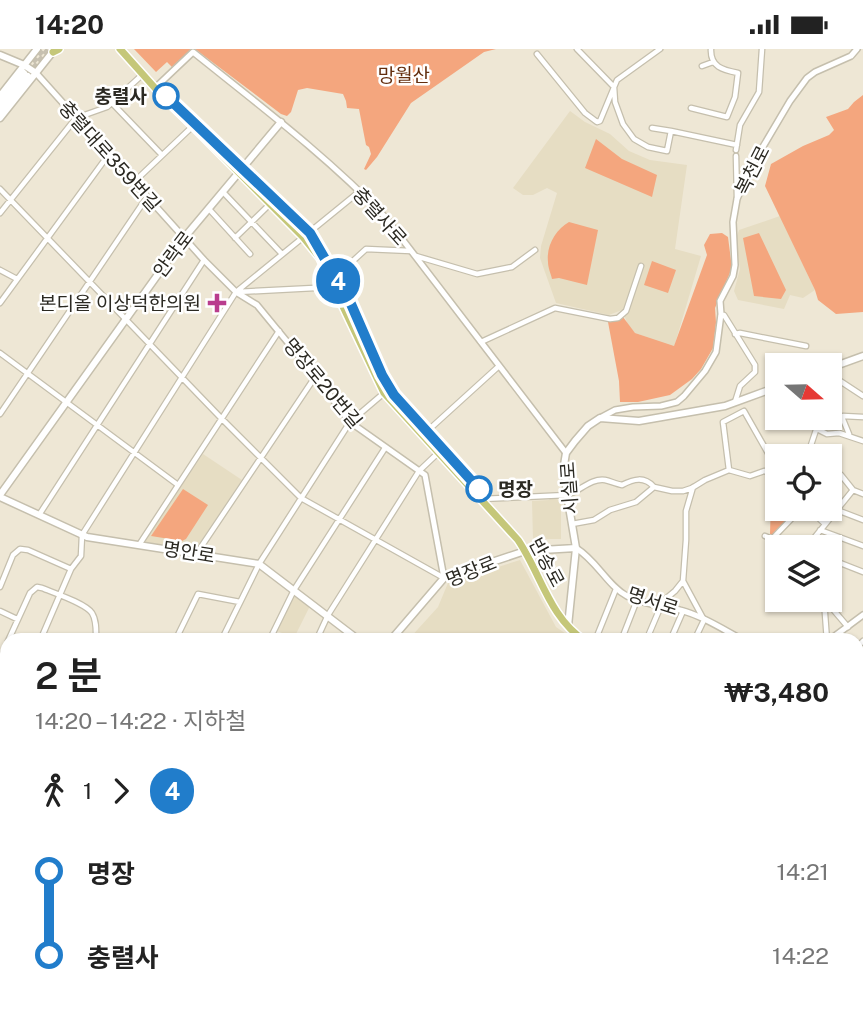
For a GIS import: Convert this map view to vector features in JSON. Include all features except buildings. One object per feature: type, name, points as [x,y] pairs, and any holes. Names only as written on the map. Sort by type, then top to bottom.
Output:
[{"type":"main road","points":[[0,96],[37,49]]},
{"type":"main road","name":"반송로","points":[[120,49],[155,88],[303,237],[320,258],[384,393],[518,540],[550,602],[576,633]]},
{"type":"main road","points":[[0,118],[56,50]]},
{"type":"main road","points":[[0,55],[36,73]]},
{"type":"main road","points":[[0,104],[26,75],[0,111]]},
{"type":"main road","name":"안락로","points":[[0,496],[184,238],[281,122]]},
{"type":"main road","points":[[842,364],[863,356]]},
{"type":"main road","points":[[600,418],[639,421],[725,407],[765,392]]},
{"type":"main road","name":"시실로","points":[[568,626],[576,548],[566,495],[564,465],[566,453],[588,426],[600,418]]},
{"type":"main road","name":"명안로","points":[[0,496],[82,535],[259,564],[350,633]]},
{"type":"main road","name":"명장로","points":[[397,633],[444,578],[525,551],[576,548]]},
{"type":"street","points":[[577,49],[614,87],[615,102],[623,124],[634,139],[641,145],[667,151],[671,131]]},
{"type":"street","points":[[537,54],[595,122],[600,121],[617,80],[660,49]]},
{"type":"street","points":[[691,109],[727,117],[735,97],[738,73],[718,68],[713,62],[711,49]]},
{"type":"street","points":[[737,199],[740,125],[759,92],[762,49]]},
{"type":"street","name":"복천로","points":[[600,418],[615,410],[677,402],[705,371],[716,352],[721,316],[720,301],[733,276],[733,222],[737,199],[757,157],[807,78],[858,49]]},
{"type":"street","name":"충렬사로","points":[[155,88],[193,52],[281,122],[360,191],[386,218],[566,453]]},
{"type":"street","points":[[702,66],[713,62]]},
{"type":"street","name":"충렬대로359번길","points":[[36,73],[184,238]]},
{"type":"street","points":[[0,213],[76,118],[107,107],[143,74]]},
{"type":"street","points":[[111,103],[162,155]]},
{"type":"street","points":[[134,182],[193,126]]},
{"type":"street","points":[[653,128],[721,143],[728,142],[737,150]]},
{"type":"street","points":[[0,303],[109,154]]},
{"type":"street","points":[[0,189],[301,498],[444,578]]},
{"type":"street","points":[[44,633],[71,569],[81,556],[82,535],[236,292],[360,191]]},
{"type":"street","points":[[223,193],[282,254]]},
{"type":"street","points":[[0,414],[147,197]]},
{"type":"street","points":[[235,238],[270,204]]},
{"type":"street","points":[[209,209],[250,254]]},
{"type":"street","name":"명장로20번길","points":[[184,238],[236,292],[257,305],[350,422],[419,471]]},
{"type":"street","points":[[236,292],[332,284],[366,249],[413,254],[477,274],[512,267],[536,250]]},
{"type":"street","points":[[39,515],[204,260]]},
{"type":"street","points":[[481,342],[555,308],[610,319],[618,318],[626,310],[641,266]]},
{"type":"street","points":[[0,270],[18,279]]},
{"type":"street","points":[[721,316],[724,315],[755,365],[755,372],[740,386],[735,403]]},
{"type":"street","points":[[139,545],[278,331]]},
{"type":"street","points":[[735,334],[806,346]]},
{"type":"street","points":[[0,353],[178,485]]},
{"type":"street","points":[[854,359],[863,364]]},
{"type":"street","points":[[423,435],[499,366]]},
{"type":"street","points":[[197,553],[315,377]]},
{"type":"street","points":[[842,383],[863,397]]},
{"type":"street","points":[[225,633],[259,564],[350,422],[384,393]]},
{"type":"street","points":[[729,470],[723,422],[744,411],[765,448]]},
{"type":"street","points":[[850,435],[842,417],[863,417]]},
{"type":"street","points":[[821,431],[827,434],[850,435],[863,441]]},
{"type":"street","points":[[273,633],[294,590],[385,447]]},
{"type":"street","points":[[320,633],[328,615],[419,471],[438,452]]},
{"type":"street","points":[[480,499],[566,495],[592,482],[604,480],[622,485],[641,479],[654,487],[683,491],[729,470],[750,476],[765,471]]},
{"type":"street","points":[[419,471],[425,475],[444,578]]},
{"type":"street","points":[[842,476],[853,490],[863,494]]},
{"type":"street","points":[[572,524],[594,520],[610,510],[636,502],[654,487]]},
{"type":"street","points":[[649,633],[661,605],[683,581],[686,511],[693,487]]},
{"type":"street","points":[[842,504],[853,490]]},
{"type":"street","points":[[842,512],[863,520]]},
{"type":"street","points":[[776,535],[789,521]]},
{"type":"street","points":[[822,521],[825,524]]},
{"type":"street","points":[[816,535],[828,521]]},
{"type":"street","points":[[820,530],[863,546]]},
{"type":"street","name":"명서로","points":[[576,548],[589,557],[617,589],[628,597],[683,611],[729,633]]},
{"type":"street","points":[[0,587],[13,555],[20,549],[28,549],[71,569]]},
{"type":"street","points":[[842,564],[863,572]]},
{"type":"street","name":"명서로","points":[[683,581],[704,620]]},
{"type":"street","points":[[12,633],[30,593],[34,589],[42,588],[87,608],[93,614],[96,633]]},
{"type":"street","points":[[598,633],[617,589]]},
{"type":"street","points":[[179,633],[198,594],[240,602]]},
{"type":"street","points":[[624,633],[637,600]]},
{"type":"street","points":[[0,611],[17,619]]},
{"type":"street","points":[[673,633],[683,611]]},
{"type":"street","points":[[826,612],[827,633]]},
{"type":"street","points":[[835,612],[848,627]]},
{"type":"street","points":[[839,633],[863,615]]},
{"type":"street","points":[[698,633],[704,620]]},
{"type":"shaded area","points":[[570,111],[610,134],[629,151],[650,160],[687,165],[675,249],[701,256],[674,347],[635,333],[628,325],[622,310],[609,315],[556,303],[540,258],[557,193],[547,188],[533,195],[523,195],[513,188]]},
{"type":"shaded area","points":[[780,216],[815,290],[803,298],[790,295],[784,309],[738,300],[734,291],[740,269],[736,239],[739,230]]},
{"type":"shaded area","points":[[203,454],[242,480],[195,550],[146,542],[145,539]]},
{"type":"shaded area","points":[[550,498],[561,501],[561,539],[533,539],[532,501]]},
{"type":"shaded area","points":[[520,560],[556,627],[565,633],[414,633],[438,607],[448,583]]},
{"type":"shaded area","points":[[294,596],[310,606],[296,633],[277,631]]},
{"type":"green space","name":"충렬사","points":[[134,49],[192,49],[172,67],[167,62],[156,72]]},
{"type":"green space","name":"망월산","points":[[195,49],[496,49],[484,52],[411,103],[366,170],[364,169],[371,154],[366,145],[359,109],[347,108],[343,94],[307,88],[298,90],[291,112],[287,116]]},
{"type":"green space","points":[[863,95],[863,312],[836,314],[818,300],[765,186],[771,164],[829,135],[834,130],[826,117],[848,109]]},
{"type":"green space","points":[[596,139],[622,159],[657,175],[652,197],[585,168]]},
{"type":"green space","points":[[569,222],[598,230],[587,285],[559,278],[552,279],[549,269],[550,244],[560,229]]},
{"type":"green space","points":[[722,233],[728,237],[732,268],[715,308],[713,348],[701,369],[670,395],[638,402],[620,402],[619,381],[608,322],[623,317],[635,333],[674,346],[707,255],[704,245],[710,234]]},
{"type":"green space","points":[[759,233],[786,290],[781,299],[754,296],[743,238]]},
{"type":"green space","points":[[652,261],[676,270],[668,293],[644,285]]},
{"type":"green space","points":[[183,489],[208,505],[186,539],[182,541],[151,536]]},
{"type":"green space","points":[[770,521],[787,521],[773,535],[770,534]]},
{"type":"tunnel","points":[[27,69],[43,49]]},
{"type":"tunnel","points":[[28,76],[49,49]]},
{"type":"metro line","name":"4","points":[[166,96],[310,233],[351,304],[382,375],[394,395],[479,489]]},
{"type":"place","name":"충렬사","points":[[166,96]]},
{"type":"place","name":"본디올 이상덕한의원","points":[[217,303]]},
{"type":"place","name":"명장","points":[[479,489]]}]
